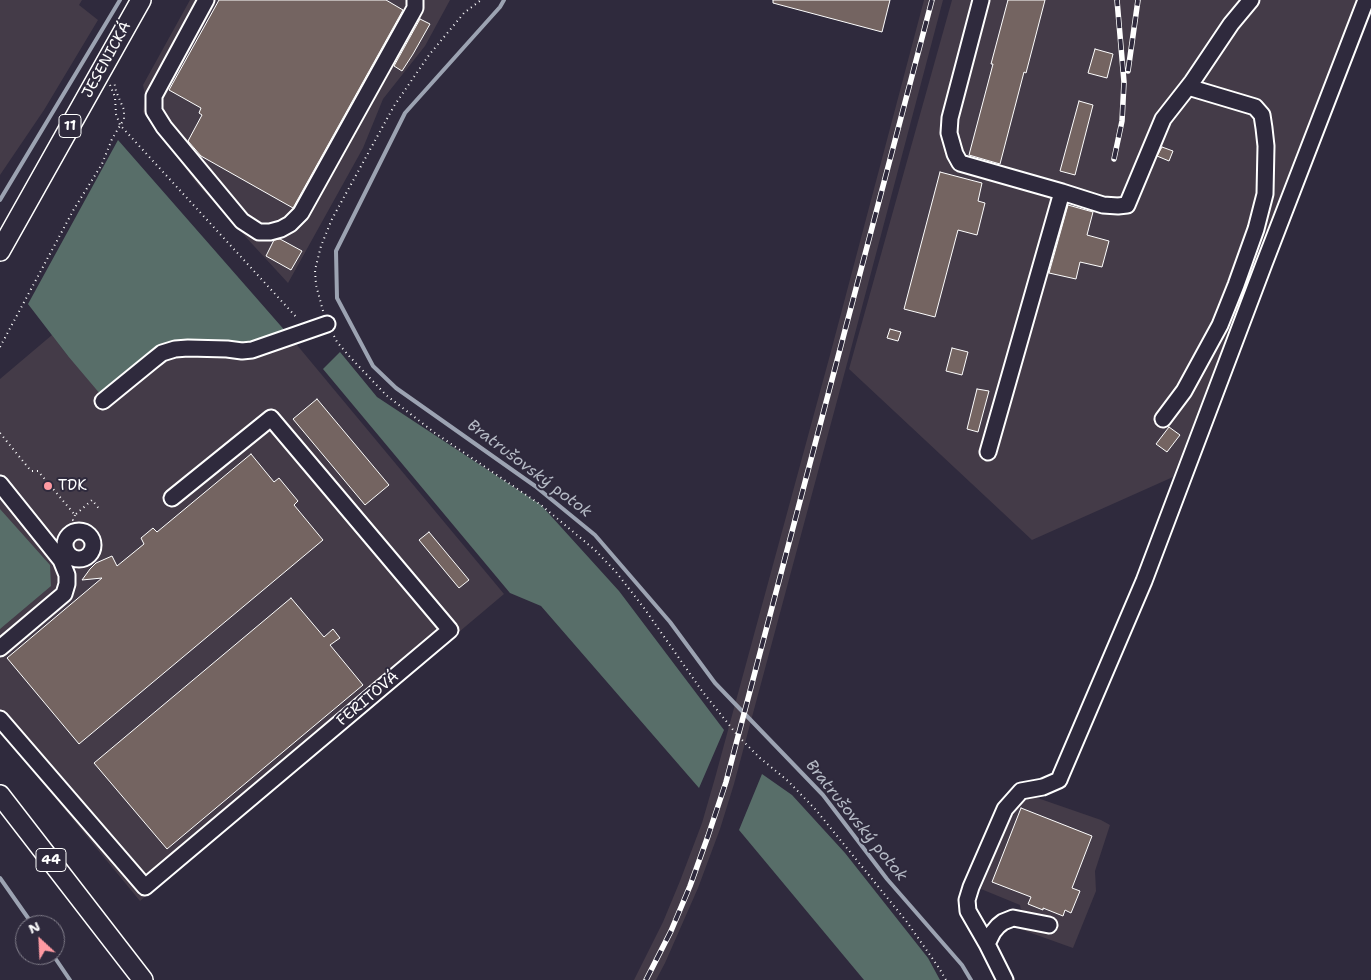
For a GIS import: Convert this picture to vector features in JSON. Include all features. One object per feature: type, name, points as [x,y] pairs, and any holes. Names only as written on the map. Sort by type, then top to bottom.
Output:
[{"type":"main road","name":"JESENICKÁ","points":[[0,251],[107,75],[141,0]]},
{"type":"main road","name":"44","points":[[0,795],[143,980]]},
{"type":"lane","points":[[206,0],[154,96],[154,110],[164,128],[242,221],[258,232],[270,232],[281,229],[301,214],[415,8],[415,0]]},
{"type":"lane","points":[[981,0],[950,118],[949,133],[954,154],[960,163],[1103,204],[1118,206],[1127,205],[1163,119],[1188,87],[1231,24],[1251,0]]},
{"type":"lane","points":[[1005,980],[968,911],[971,887],[1005,808],[1021,791],[1043,787],[1058,780],[1061,775],[1144,581],[1366,0]]},
{"type":"lane","points":[[1163,420],[1184,391],[1220,325],[1256,229],[1265,194],[1266,146],[1262,115],[1255,106],[1188,87]]},
{"type":"lane","points":[[988,452],[1062,192]]},
{"type":"lane","points":[[104,401],[152,360],[175,349],[252,350],[327,324]]},
{"type":"lane","name":"FERITOVÁ","points":[[0,719],[145,887],[450,630],[271,418],[172,498]]},
{"type":"lane","points":[[0,648],[64,594],[67,584],[65,557],[67,538],[74,532],[87,533],[92,540],[93,549],[83,559],[65,557],[1,484]]},
{"type":"lane","points":[[987,944],[998,926],[1013,918],[1050,925]]},
{"type":"path","points":[[481,0],[464,13],[429,55],[394,106],[332,219],[321,246],[315,270],[316,285],[327,324],[337,342],[386,395],[435,433],[541,505],[595,550],[616,572],[644,608],[702,692],[738,736],[760,758],[788,781],[816,810],[907,922],[946,980]]},
{"type":"path","points":[[107,75],[113,92],[116,114],[120,125],[308,329]]},
{"type":"path","points":[[0,347],[74,209],[102,164],[120,125],[124,114],[113,81],[107,75]]},
{"type":"path","points":[[0,434],[31,471],[38,471],[75,515]]},
{"type":"path","points":[[82,532],[74,520],[75,515],[92,500],[100,510]]},
{"type":"shaded area","points":[[0,0],[82,0],[79,5],[98,20],[44,110],[0,175]]},
{"type":"shaded area","points":[[190,0],[450,0],[425,46],[383,99],[363,148],[288,283],[198,185],[143,112],[145,95],[143,85]]},
{"type":"shaded area","points":[[924,0],[943,0],[734,784],[698,888],[665,963],[656,980],[634,980],[663,922],[702,823],[830,355]]},
{"type":"shaded area","points":[[952,0],[1357,0],[1173,477],[1032,540],[849,369]]},
{"type":"shaded area","points":[[287,333],[504,594],[140,901],[0,731],[0,379],[52,335],[68,356],[157,350]]},
{"type":"shaded area","points":[[1026,794],[1101,820],[1110,825],[1095,871],[1096,891],[1073,948],[1020,929],[1022,916],[1020,905],[981,889],[1012,808]]},
{"type":"green space","points":[[118,140],[287,333],[251,344],[173,342],[101,395],[28,304]]},
{"type":"green space","points":[[340,352],[377,397],[541,505],[619,591],[724,730],[699,788],[541,606],[510,593],[323,369]]},
{"type":"green space","points":[[0,509],[50,565],[51,586],[0,629]]},
{"type":"green space","points":[[762,774],[792,795],[845,853],[928,958],[940,980],[864,980],[739,830]]},
{"type":"building","points":[[219,0],[386,0],[403,10],[293,208],[201,156],[188,141],[202,115],[199,113],[201,108],[169,90]]},
{"type":"building","points":[[773,0],[890,0],[882,32],[773,3]]},
{"type":"building","points":[[1008,0],[1045,0],[1000,164],[969,155]]},
{"type":"building","points":[[420,19],[430,24],[402,71],[394,66]]},
{"type":"building","points":[[1095,49],[1113,54],[1107,78],[1088,73]]},
{"type":"building","points":[[1079,101],[1093,105],[1075,175],[1060,171]]},
{"type":"building","points":[[1162,147],[1173,151],[1169,161],[1157,156]]},
{"type":"building","points":[[940,172],[982,183],[978,201],[985,203],[977,235],[958,230],[935,317],[904,309]]},
{"type":"building","points":[[1068,205],[1093,212],[1087,235],[1109,241],[1102,267],[1080,262],[1076,279],[1049,273]]},
{"type":"building","points":[[280,239],[302,251],[291,270],[266,256],[274,240]]},
{"type":"building","points":[[890,329],[901,332],[898,341],[887,338]]},
{"type":"building","points":[[952,348],[968,352],[962,375],[946,371]]},
{"type":"building","points":[[977,389],[989,391],[978,432],[967,429]]},
{"type":"building","points":[[317,399],[389,485],[365,505],[293,419]]},
{"type":"building","points":[[1169,427],[1180,435],[1167,452],[1156,444]]},
{"type":"building","points":[[251,454],[274,482],[279,478],[298,501],[294,505],[323,540],[79,744],[7,658],[102,578],[82,580],[96,563],[112,556],[117,566],[144,544],[141,538],[153,528],[157,532]]},
{"type":"building","points":[[429,532],[469,580],[459,588],[419,540]]},
{"type":"building","points":[[291,598],[324,637],[333,629],[340,638],[330,645],[363,685],[167,849],[94,763]]},
{"type":"building","points":[[1021,808],[1092,836],[1072,888],[1080,891],[1071,913],[1065,910],[1063,916],[1043,908],[1043,910],[1028,904],[1031,897],[992,882]]},
{"type":"waterway","points":[[0,200],[120,0]]},
{"type":"waterway","name":"Bratrušovský potok","points":[[504,0],[500,7],[405,113],[336,251],[337,298],[373,366],[396,388],[535,486],[595,535],[670,622],[715,683],[823,795],[887,879],[962,965],[971,980]]},
{"type":"waterway","points":[[0,878],[26,915]]},
{"type":"waterway","points":[[60,965],[70,980]]},
{"type":"railway","points":[[646,980],[671,931],[690,886],[726,782],[932,0]]},
{"type":"railway","points":[[1114,159],[1122,121],[1124,82],[1117,0]]},
{"type":"railway","points":[[1128,71],[1138,0]]},
{"type":"place","name":"TDK","points":[[48,486]]}]
